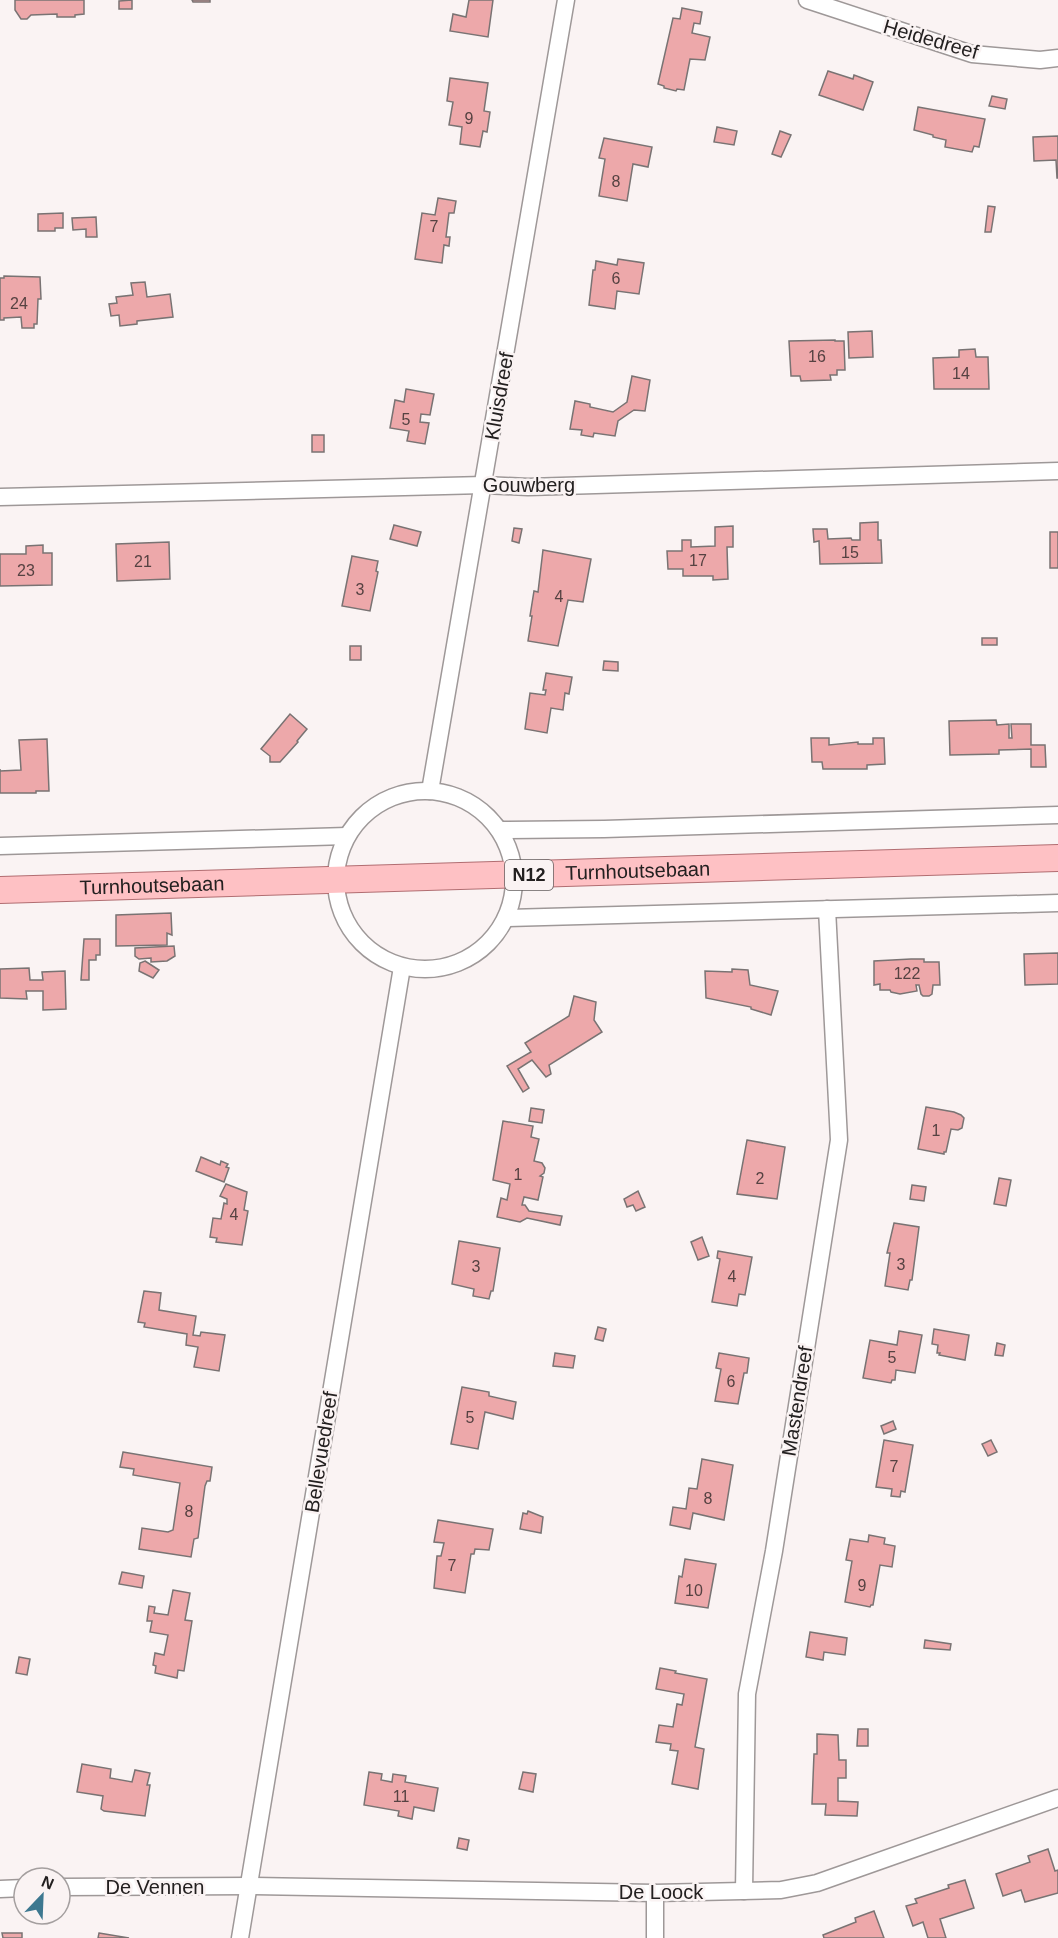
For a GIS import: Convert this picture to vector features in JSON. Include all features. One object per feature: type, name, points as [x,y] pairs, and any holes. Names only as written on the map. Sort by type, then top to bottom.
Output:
[{"type":"main road","name":"Turnhoutsebaan","points":[[0,890],[1058,858]]},
{"type":"street","name":"Kluisdreef","points":[[430,791],[566,0]]},
{"type":"street","name":"Heidedreef","points":[[807,0],[972,54],[1040,60],[1058,58]]},
{"type":"street","name":"Gouwberg","points":[[0,498],[484,485],[528,487],[1058,471]]},
{"type":"street","points":[[430,791],[457,797],[481,810],[499,830],[510,852],[514,875],[507,918],[493,938],[467,959],[435,969],[402,967],[380,958],[362,944],[347,925],[338,903],[335,880],[338,857],[347,836],[362,816],[382,802],[405,793],[430,791]]},
{"type":"street","points":[[499,830],[604,829],[1058,815]]},
{"type":"street","points":[[0,846],[347,836]]},
{"type":"street","points":[[507,918],[1058,903]]},
{"type":"street","name":"Mastendreef","points":[[744,1892],[747,1694],[774,1551],[839,1140],[827,909]]},
{"type":"street","name":"Bellevuedreef","points":[[240,1938],[402,967]]},
{"type":"street","name":"De Loock","points":[[249,1886],[655,1893],[781,1890],[817,1883],[1058,1798]]},
{"type":"street","name":"De Vennen","points":[[72,1887],[249,1886]]},
{"type":"street","points":[[655,1893],[656,1938]]},
{"type":"building","points":[[15,0],[84,0],[84,14],[75,15],[75,17],[57,17],[57,14],[31,15],[27,19],[21,19],[15,10]]},
{"type":"building","points":[[132,0],[132,9],[119,9],[119,1]]},
{"type":"building","points":[[192,0],[210,0],[210,2],[193,2]]},
{"type":"building","points":[[469,0],[493,0],[488,37],[450,31],[453,14],[466,17]]},
{"type":"building","points":[[682,8],[702,12],[700,24],[694,23],[692,33],[710,37],[705,60],[690,59],[684,90],[677,89],[676,91],[658,84],[673,18],[680,19]]},
{"type":"building","points":[[828,71],[853,79],[854,75],[873,82],[863,110],[819,95]]},
{"type":"building","points":[[450,78],[488,83],[484,111],[490,112],[487,132],[483,131],[480,147],[460,144],[462,127],[449,125],[453,102],[447,101]]},
{"type":"building","points":[[992,96],[1007,99],[1005,109],[989,106]]},
{"type":"building","points":[[918,107],[985,119],[979,147],[974,146],[972,152],[945,147],[946,140],[914,130]]},
{"type":"building","points":[[717,127],[737,131],[734,145],[714,142]]},
{"type":"building","points":[[780,131],[791,135],[781,157],[772,154]]},
{"type":"building","points":[[1058,136],[1057,178],[1056,160],[1034,161],[1033,137]]},
{"type":"building","points":[[604,138],[652,147],[648,167],[633,164],[627,201],[599,196],[605,159],[599,158]]},
{"type":"building","points":[[438,198],[456,201],[454,213],[449,213],[446,237],[450,237],[449,246],[444,245],[442,263],[415,259],[422,213],[435,215]]},
{"type":"building","points":[[988,206],[995,207],[991,232],[985,232]]},
{"type":"building","points":[[63,213],[63,228],[55,228],[55,231],[38,231],[38,214]]},
{"type":"building","points":[[96,217],[97,237],[86,237],[86,229],[73,230],[72,218]]},
{"type":"building","points":[[618,259],[644,263],[639,294],[617,291],[615,309],[589,305],[596,261],[617,265]]},
{"type":"building","points":[[4,276],[40,277],[41,299],[38,299],[37,324],[34,324],[34,328],[22,328],[21,317],[0,320],[0,278]]},
{"type":"building","points":[[145,282],[147,297],[170,294],[173,317],[137,321],[137,324],[120,326],[119,315],[111,316],[109,304],[117,303],[116,297],[133,295],[131,283]]},
{"type":"building","points":[[872,331],[873,357],[849,358],[848,332]]},
{"type":"building","points":[[789,341],[844,341],[845,370],[837,370],[837,375],[830,375],[831,380],[801,381],[800,376],[791,376]]},
{"type":"building","points":[[975,349],[976,357],[988,357],[989,389],[934,389],[933,358],[959,357],[959,350]]},
{"type":"building","points":[[632,376],[650,380],[645,411],[634,410],[618,421],[615,436],[594,433],[593,437],[581,435],[582,430],[570,429],[575,401],[613,412],[627,402]]},
{"type":"building","points":[[406,389],[434,394],[430,415],[421,414],[420,422],[429,423],[425,444],[407,441],[409,431],[390,428],[395,400],[404,402]]},
{"type":"building","points":[[312,435],[324,435],[324,452],[312,452]]},
{"type":"building","points":[[878,522],[882,563],[820,564],[819,541],[814,542],[813,529],[827,529],[828,539],[860,540],[860,523]]},
{"type":"building","points":[[394,525],[421,532],[417,546],[390,539]]},
{"type":"building","points":[[733,526],[733,547],[727,547],[728,579],[713,580],[713,576],[683,576],[683,569],[668,569],[667,551],[682,551],[682,540],[691,540],[691,547],[715,546],[715,527]]},
{"type":"building","points":[[514,528],[522,529],[519,543],[512,541]]},
{"type":"building","points":[[1050,532],[1058,532],[1058,568],[1050,568]]},
{"type":"building","points":[[169,542],[170,579],[117,581],[116,544]]},
{"type":"building","points":[[43,545],[43,553],[52,553],[52,585],[0,586],[0,554],[26,554],[26,546]]},
{"type":"building","points":[[543,550],[591,559],[583,602],[568,600],[558,646],[528,641],[534,591],[538,592]]},
{"type":"building","points":[[352,556],[378,561],[370,611],[342,606]]},
{"type":"building","points":[[982,638],[997,638],[997,645],[982,645]]},
{"type":"building","points":[[350,646],[361,646],[361,660],[350,660]]},
{"type":"building","points":[[604,661],[618,662],[618,671],[603,670]]},
{"type":"building","points":[[546,673],[572,677],[569,694],[565,693],[563,710],[551,708],[547,733],[525,729],[530,693],[545,695],[546,690],[543,690]]},
{"type":"building","points":[[290,714],[307,729],[280,762],[270,762],[270,756],[261,749]]},
{"type":"building","points":[[996,720],[997,725],[1009,724],[1009,738],[1012,738],[1011,724],[1031,724],[1031,745],[1045,745],[1046,767],[1031,767],[1031,749],[999,750],[999,754],[950,755],[949,721]]},
{"type":"building","points":[[811,738],[829,738],[829,745],[858,742],[858,744],[873,744],[873,738],[884,738],[885,764],[867,765],[867,769],[823,769],[822,762],[812,762]]},
{"type":"building","points":[[47,739],[49,791],[0,793],[0,771],[21,770],[19,740]]},
{"type":"building","points":[[171,913],[172,935],[167,933],[167,945],[116,946],[116,915]]},
{"type":"building","points":[[84,939],[100,939],[100,955],[96,955],[96,960],[89,960],[89,980],[81,980]]},
{"type":"building","points":[[174,946],[175,956],[167,961],[151,962],[151,958],[139,959],[135,956],[135,948]]},
{"type":"building","points":[[1058,953],[1058,984],[1025,985],[1024,954]]},
{"type":"building","points":[[911,959],[939,962],[940,985],[933,985],[932,994],[923,996],[919,985],[916,985],[917,991],[900,994],[890,990],[880,990],[880,984],[874,985],[874,961]]},
{"type":"building","points":[[145,961],[159,970],[153,978],[139,971],[140,963]]},
{"type":"building","points":[[29,968],[30,980],[43,980],[42,972],[65,971],[66,1009],[43,1010],[43,991],[26,991],[27,999],[0,998],[0,969]]},
{"type":"building","points":[[732,969],[748,970],[750,985],[778,991],[771,1015],[751,1009],[751,1007],[706,998],[705,971],[732,972]]},
{"type":"building","points":[[574,996],[596,1002],[594,1020],[602,1032],[549,1065],[551,1074],[546,1077],[532,1060],[518,1069],[529,1088],[523,1092],[507,1066],[531,1052],[525,1043],[569,1016]]},
{"type":"building","points":[[926,1107],[954,1112],[964,1118],[962,1128],[951,1129],[944,1154],[918,1149]]},
{"type":"building","points":[[531,1108],[544,1110],[542,1123],[529,1121]]},
{"type":"building","points":[[503,1121],[533,1126],[531,1137],[539,1139],[534,1161],[542,1163],[545,1168],[544,1173],[540,1176],[543,1177],[538,1200],[524,1197],[522,1205],[525,1205],[529,1211],[562,1216],[560,1225],[527,1218],[520,1222],[497,1217],[501,1198],[507,1200],[510,1184],[493,1180]]},
{"type":"building","points":[[747,1140],[785,1147],[777,1199],[737,1194]]},
{"type":"building","points":[[201,1157],[220,1165],[221,1161],[228,1164],[226,1167],[229,1168],[224,1182],[196,1171]]},
{"type":"building","points":[[999,1178],[1011,1180],[1006,1206],[994,1204]]},
{"type":"building","points":[[226,1184],[247,1192],[244,1210],[248,1211],[242,1245],[216,1242],[217,1238],[210,1237],[213,1218],[221,1219],[224,1203],[227,1204],[227,1199],[220,1196]]},
{"type":"building","points":[[912,1185],[926,1187],[924,1201],[910,1199]]},
{"type":"building","points":[[638,1191],[645,1207],[636,1211],[633,1205],[627,1207],[624,1199]]},
{"type":"building","points":[[894,1223],[919,1227],[912,1280],[910,1280],[908,1290],[885,1286],[890,1253],[887,1253]]},
{"type":"building","points":[[702,1237],[709,1256],[698,1260],[691,1242]]},
{"type":"building","points":[[459,1241],[500,1248],[493,1291],[489,1299],[473,1296],[474,1289],[452,1284]]},
{"type":"building","points":[[718,1251],[752,1257],[745,1295],[739,1294],[737,1306],[712,1302],[720,1259],[717,1258]]},
{"type":"building","points":[[144,1291],[161,1293],[159,1310],[196,1316],[193,1335],[200,1336],[201,1332],[225,1335],[219,1371],[194,1367],[198,1347],[186,1345],[187,1334],[144,1327],[145,1323],[138,1322]]},
{"type":"building","points":[[598,1327],[606,1329],[603,1341],[595,1339]]},
{"type":"building","points":[[934,1329],[969,1335],[965,1360],[937,1353],[938,1345],[932,1344]]},
{"type":"building","points":[[899,1331],[922,1335],[915,1373],[896,1370],[895,1380],[891,1383],[863,1378],[870,1340],[897,1345]]},
{"type":"building","points":[[997,1343],[1005,1345],[1003,1356],[995,1355]]},
{"type":"building","points":[[555,1353],[575,1356],[573,1368],[553,1366]]},
{"type":"building","points":[[719,1353],[749,1358],[738,1404],[715,1401],[721,1369],[716,1368]]},
{"type":"building","points":[[462,1387],[489,1392],[489,1396],[516,1402],[513,1419],[485,1412],[478,1449],[451,1444]]},
{"type":"building","points":[[893,1421],[896,1429],[884,1434],[881,1426]]},
{"type":"building","points":[[884,1440],[913,1445],[905,1492],[901,1491],[900,1497],[891,1496],[892,1489],[876,1487]]},
{"type":"building","points":[[991,1440],[997,1452],[988,1456],[982,1444]]},
{"type":"building","points":[[123,1452],[212,1467],[210,1481],[207,1481],[205,1486],[198,1538],[194,1539],[191,1557],[139,1549],[142,1528],[168,1532],[173,1530],[180,1483],[133,1475],[134,1469],[120,1467]]},
{"type":"building","points":[[702,1459],[733,1465],[724,1520],[693,1513],[690,1529],[670,1525],[673,1507],[686,1509],[689,1488],[697,1489]]},
{"type":"building","points":[[528,1511],[543,1517],[541,1533],[520,1529],[523,1513],[527,1514]]},
{"type":"building","points":[[438,1520],[493,1529],[489,1550],[475,1549],[474,1554],[471,1554],[465,1593],[434,1588],[437,1556],[441,1556],[444,1543],[434,1542]]},
{"type":"building","points":[[869,1535],[885,1538],[884,1544],[895,1546],[892,1567],[880,1565],[873,1605],[870,1607],[845,1602],[852,1561],[846,1560],[850,1539],[868,1542]]},
{"type":"building","points":[[685,1559],[716,1564],[708,1608],[675,1603],[679,1576],[682,1577]]},
{"type":"building","points":[[122,1572],[144,1576],[142,1588],[119,1584]]},
{"type":"building","points":[[173,1590],[190,1593],[185,1620],[192,1621],[184,1671],[178,1670],[177,1678],[155,1673],[156,1666],[153,1665],[155,1653],[164,1655],[168,1635],[150,1632],[152,1621],[147,1621],[149,1606],[155,1607],[154,1613],[168,1615]]},
{"type":"building","points":[[810,1632],[847,1638],[845,1655],[824,1652],[823,1660],[806,1657]]},
{"type":"building","points":[[925,1640],[951,1644],[950,1650],[924,1648]]},
{"type":"building","points":[[19,1657],[30,1659],[27,1675],[16,1673]]},
{"type":"building","points":[[660,1668],[707,1679],[695,1747],[704,1749],[698,1789],[672,1784],[678,1751],[670,1750],[671,1744],[656,1742],[659,1725],[673,1727],[677,1704],[682,1705],[684,1694],[656,1689]]},
{"type":"building","points":[[858,1729],[868,1729],[868,1746],[857,1746]]},
{"type":"building","points":[[817,1734],[838,1735],[839,1760],[846,1760],[846,1778],[838,1778],[838,1801],[858,1802],[857,1816],[825,1815],[826,1804],[812,1804]]},
{"type":"building","points":[[82,1764],[111,1769],[110,1778],[132,1782],[135,1770],[150,1773],[145,1816],[104,1811],[101,1809],[103,1796],[77,1792]]},
{"type":"building","points":[[369,1772],[382,1774],[381,1780],[392,1782],[393,1774],[406,1776],[405,1782],[438,1788],[434,1811],[414,1807],[412,1819],[398,1816],[399,1811],[364,1805]]},
{"type":"building","points":[[523,1772],[536,1774],[533,1792],[519,1789]]},
{"type":"building","points":[[459,1838],[469,1840],[467,1850],[457,1848]]},
{"type":"building","points":[[1048,1849],[1055,1871],[1058,1870],[1058,1893],[1025,1902],[1021,1890],[1003,1896],[996,1874],[1030,1862],[1028,1856]]},
{"type":"building","points":[[965,1880],[974,1908],[940,1919],[946,1938],[928,1938],[923,1922],[913,1926],[906,1906],[917,1903],[915,1899]]},
{"type":"building","points":[[874,1911],[884,1938],[824,1938],[823,1935],[856,1922],[855,1918]]},
{"type":"building","points":[[2,1933],[22,1933],[22,1938],[3,1938]]},
{"type":"building","points":[[99,1933],[129,1938],[98,1938]]}]
